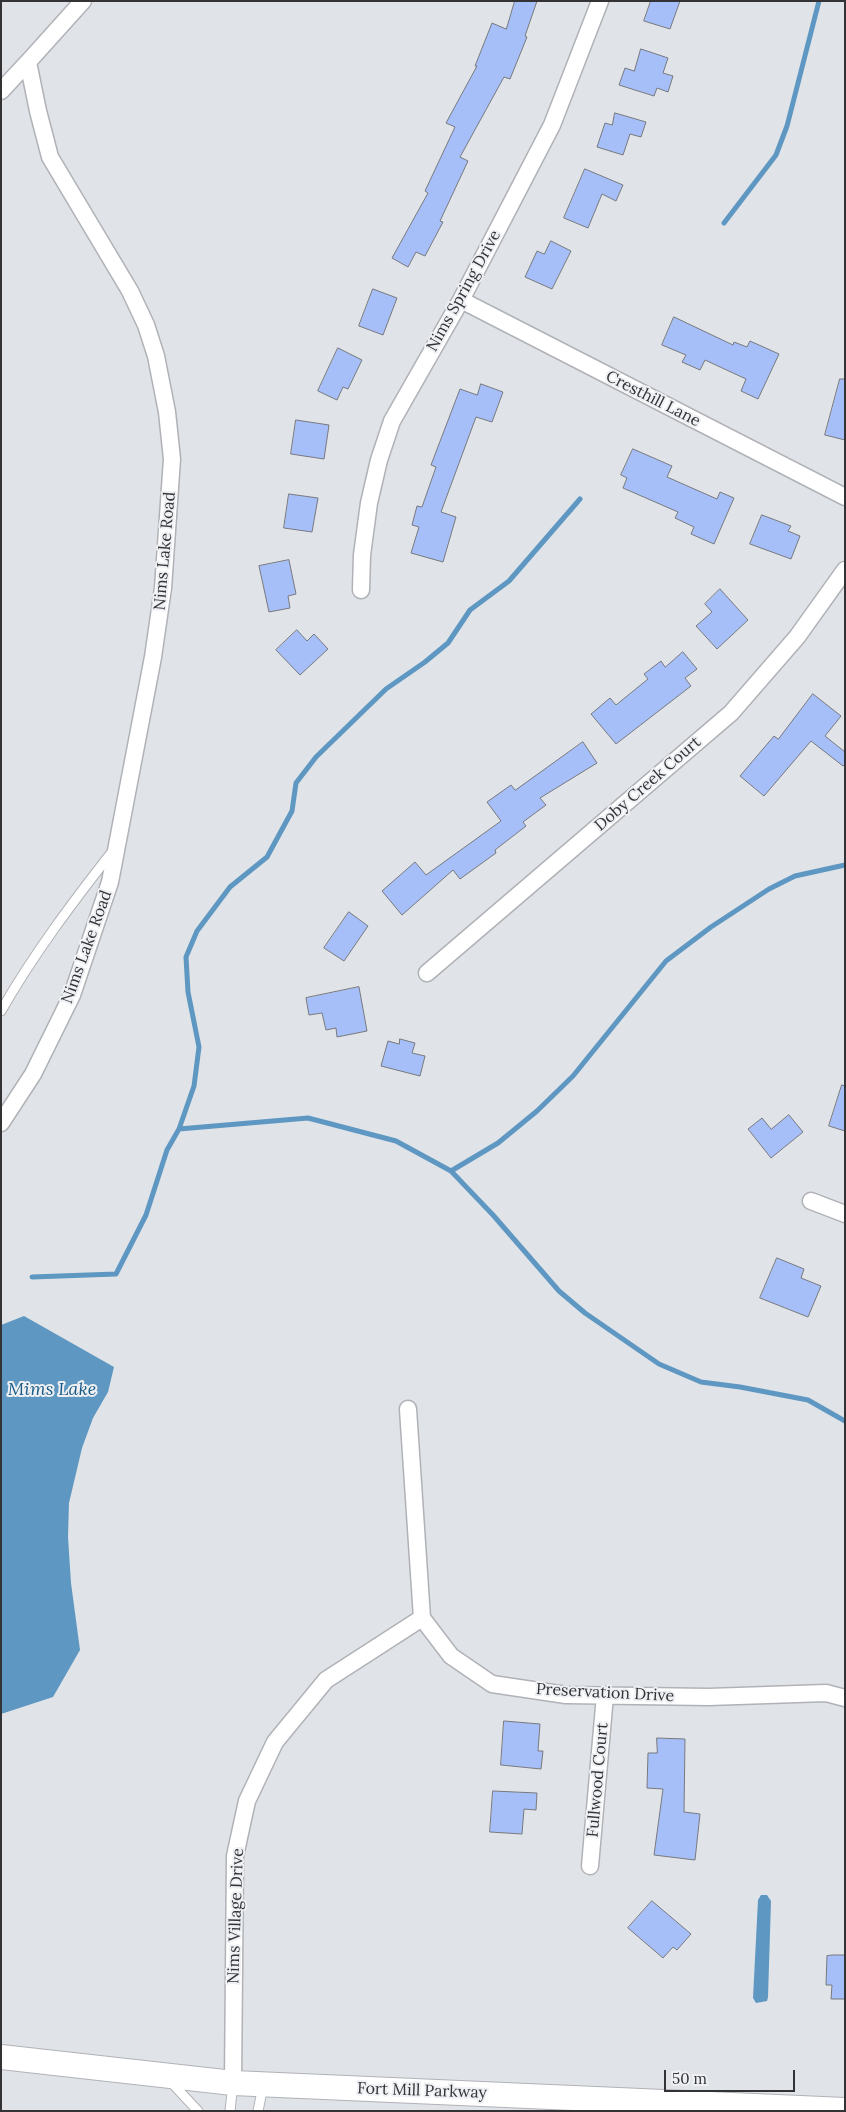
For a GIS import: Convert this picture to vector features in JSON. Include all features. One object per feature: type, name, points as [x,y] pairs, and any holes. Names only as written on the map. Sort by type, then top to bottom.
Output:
[{"type":"main road","name":"Fort Mill Parkway","points":[[1,2057],[233,2083],[845,2110]]},
{"type":"street","points":[[1,91],[83,1]]},
{"type":"street","name":"Nims Spring Drive","points":[[361,590],[362,555],[369,503],[379,460],[392,421],[461,300],[552,125],[600,1]]},
{"type":"street","name":"Nims Lake Road","points":[[1,1123],[33,1074],[72,995],[110,882],[142,723],[163,588],[172,459],[167,412],[156,356],[146,325],[130,291],[50,157],[28,62]]},
{"type":"street","name":"Cresthill Lane","points":[[461,300],[845,497]]},
{"type":"street","name":"Doby Creek Court","points":[[427,973],[731,713],[797,637],[845,570]]},
{"type":"street","points":[[811,1201],[845,1214]]},
{"type":"street","points":[[408,1409],[422,1618]]},
{"type":"street","name":"Preservation Drive","points":[[422,1618],[451,1656],[492,1684],[566,1695],[709,1697],[826,1693],[845,1698]]},
{"type":"street","name":"Nims Village Drive","points":[[233,2083],[235,1856],[247,1802],[275,1742],[326,1680],[422,1618]]},
{"type":"street","name":"Fullwood Court","points":[[590,1866],[605,1695]]},
{"type":"lane","points":[[1,1012],[21,976],[62,917],[117,846]]},
{"type":"lane","points":[[165,2076],[198,2111]]},
{"type":"lane","points":[[230,2111],[233,2083]]},
{"type":"lane","points":[[258,2111],[263,2084]]},
{"type":"water","name":"Mims Lake","points":[[24,1316],[114,1367],[108,1392],[93,1418],[82,1448],[69,1503],[68,1537],[71,1583],[80,1650],[53,1697],[1,1714],[1,1325]]},
{"type":"water","points":[[761,1895],[767,1895],[771,1901],[768,1997],[767,2001],[756,2003],[753,1998],[758,1900]]},
{"type":"building","points":[[515,1],[537,1],[525,36],[527,37],[510,79],[504,77],[460,157],[468,161],[440,221],[443,222],[425,256],[416,252],[408,267],[392,258],[428,193],[425,191],[455,127],[446,123],[477,66],[475,66],[492,23],[506,29]]},
{"type":"building","points":[[651,1],[680,1],[670,29],[644,21]]},
{"type":"building","points":[[641,49],[668,58],[663,73],[673,76],[668,92],[657,88],[654,96],[619,85],[625,68],[634,71]]},
{"type":"building","points":[[615,113],[646,122],[641,137],[630,134],[623,155],[597,147],[605,123],[612,125]]},
{"type":"building","points":[[585,169],[623,185],[616,201],[602,194],[588,228],[564,218]]},
{"type":"building","points":[[551,241],[571,251],[552,289],[525,277],[537,251],[544,254]]},
{"type":"building","points":[[373,289],[397,298],[383,335],[359,326]]},
{"type":"building","points":[[674,317],[733,345],[734,342],[747,347],[750,341],[779,354],[758,399],[741,391],[746,379],[705,360],[700,370],[682,362],[686,355],[662,345]]},
{"type":"building","points":[[338,348],[362,360],[348,389],[343,387],[337,400],[318,391]]},
{"type":"building","points":[[840,379],[845,379],[845,440],[825,435]]},
{"type":"building","points":[[481,384],[503,392],[492,422],[476,417],[441,512],[456,517],[443,562],[411,553],[419,527],[412,525],[417,506],[422,507],[436,467],[431,465],[460,389],[477,395]]},
{"type":"building","points":[[296,420],[329,425],[324,459],[291,454]]},
{"type":"building","points":[[633,449],[672,466],[667,477],[717,499],[720,492],[734,498],[714,544],[691,534],[694,527],[675,518],[678,512],[623,488],[627,478],[621,475]]},
{"type":"building","points":[[289,494],[318,498],[312,532],[284,528]]},
{"type":"building","points":[[762,515],[791,526],[788,531],[800,536],[791,559],[750,544]]},
{"type":"building","points":[[289,560],[296,594],[288,596],[290,608],[269,612],[259,566]]},
{"type":"building","points":[[720,589],[748,620],[717,649],[696,626],[712,612],[705,604]]},
{"type":"building","points":[[297,630],[307,641],[314,634],[328,649],[300,675],[276,650]]},
{"type":"building","points":[[683,652],[697,669],[685,678],[691,686],[616,744],[591,714],[610,698],[616,705],[648,679],[644,674],[661,661],[665,667]]},
{"type":"building","points":[[813,694],[841,716],[825,736],[845,752],[845,764],[843,766],[811,741],[764,796],[740,776],[774,736],[778,739]]},
{"type":"building","points":[[583,742],[597,763],[540,798],[546,805],[523,822],[526,826],[495,850],[496,853],[460,879],[453,870],[402,915],[382,891],[415,862],[426,875],[501,821],[487,802],[511,785],[515,790]]},
{"type":"building","points":[[349,912],[368,926],[344,961],[324,948]]},
{"type":"building","points":[[359,987],[367,1031],[337,1037],[336,1028],[326,1030],[322,1013],[309,1015],[306,998]]},
{"type":"building","points":[[400,1039],[415,1043],[412,1053],[425,1056],[420,1076],[381,1066],[388,1041],[399,1044]]},
{"type":"building","points":[[842,1085],[845,1086],[845,1131],[829,1126]]},
{"type":"building","points":[[789,1115],[803,1132],[771,1158],[748,1129],[762,1118],[771,1129]]},
{"type":"building","points":[[777,1258],[804,1269],[801,1278],[821,1286],[808,1317],[760,1298]]},
{"type":"building","points":[[504,1721],[540,1724],[538,1751],[543,1751],[541,1769],[501,1765]]},
{"type":"building","points":[[657,1738],[685,1739],[684,1812],[700,1814],[695,1860],[654,1855],[663,1789],[647,1788],[648,1753],[657,1753]]},
{"type":"building","points":[[493,1791],[537,1793],[536,1810],[524,1809],[522,1834],[490,1832]]},
{"type":"building","points":[[652,1901],[691,1934],[677,1950],[673,1947],[663,1958],[628,1928]]},
{"type":"building","points":[[845,1955],[845,1999],[831,1999],[832,1985],[826,1985],[827,1956]]},
{"type":"waterway","points":[[724,223],[776,155],[787,126],[819,1]]},
{"type":"waterway","points":[[32,1277],[116,1274],[146,1215],[167,1150],[179,1129],[194,1086],[199,1047],[188,992],[186,957],[197,931],[230,887],[267,857],[292,811],[296,783],[316,757],[386,689],[425,662],[448,643],[470,610],[509,581],[580,499]]},
{"type":"waterway","points":[[451,1171],[498,1143],[537,1111],[573,1076],[666,961],[711,927],[769,889],[795,876],[845,865]]},
{"type":"waterway","points":[[179,1129],[308,1118],[396,1141],[451,1171],[493,1215],[559,1291],[585,1313],[659,1364],[701,1382],[740,1387],[808,1400],[845,1421]]}]
